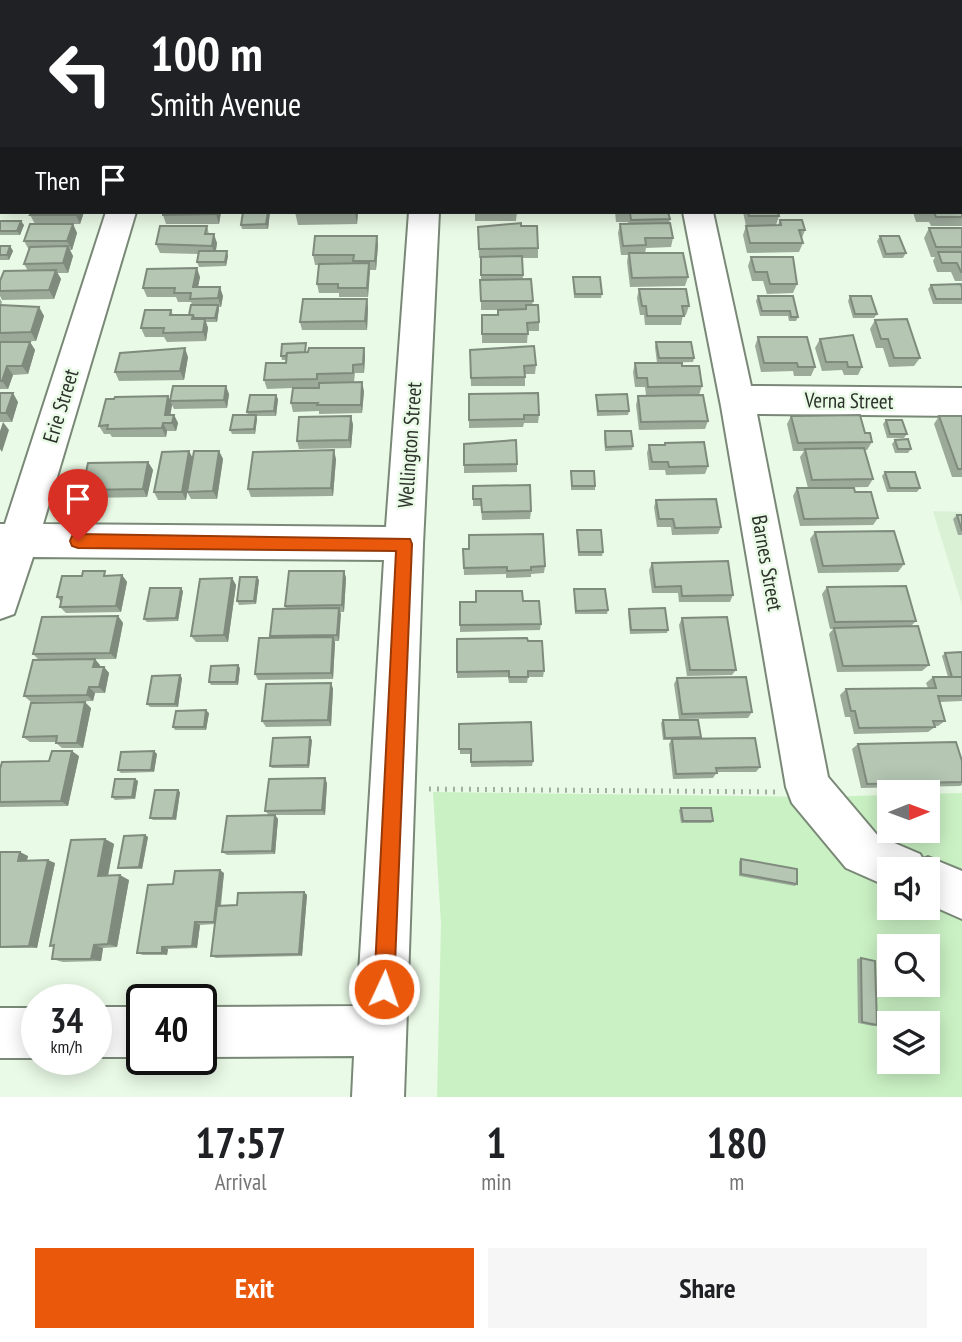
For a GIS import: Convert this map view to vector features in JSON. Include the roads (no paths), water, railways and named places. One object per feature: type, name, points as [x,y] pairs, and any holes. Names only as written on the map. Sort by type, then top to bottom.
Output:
[{"type":"street","name":"Erie Street","points":[[0,601],[9,540],[120,214]]},
{"type":"street","name":"Wellington Street","points":[[378,1097],[404,544],[424,214]]},
{"type":"street","name":"Barnes Street","points":[[698,214],[737,400],[808,787],[862,852],[877,858]]},
{"type":"street","name":"Verna Street","points":[[737,400],[962,402]]},
{"type":"street","points":[[9,540],[404,544]]},
{"type":"street","points":[[940,885],[962,895]]},
{"type":"street","points":[[217,1032],[382,1031]]},
{"type":"street","points":[[0,1033],[21,1033]]}]
